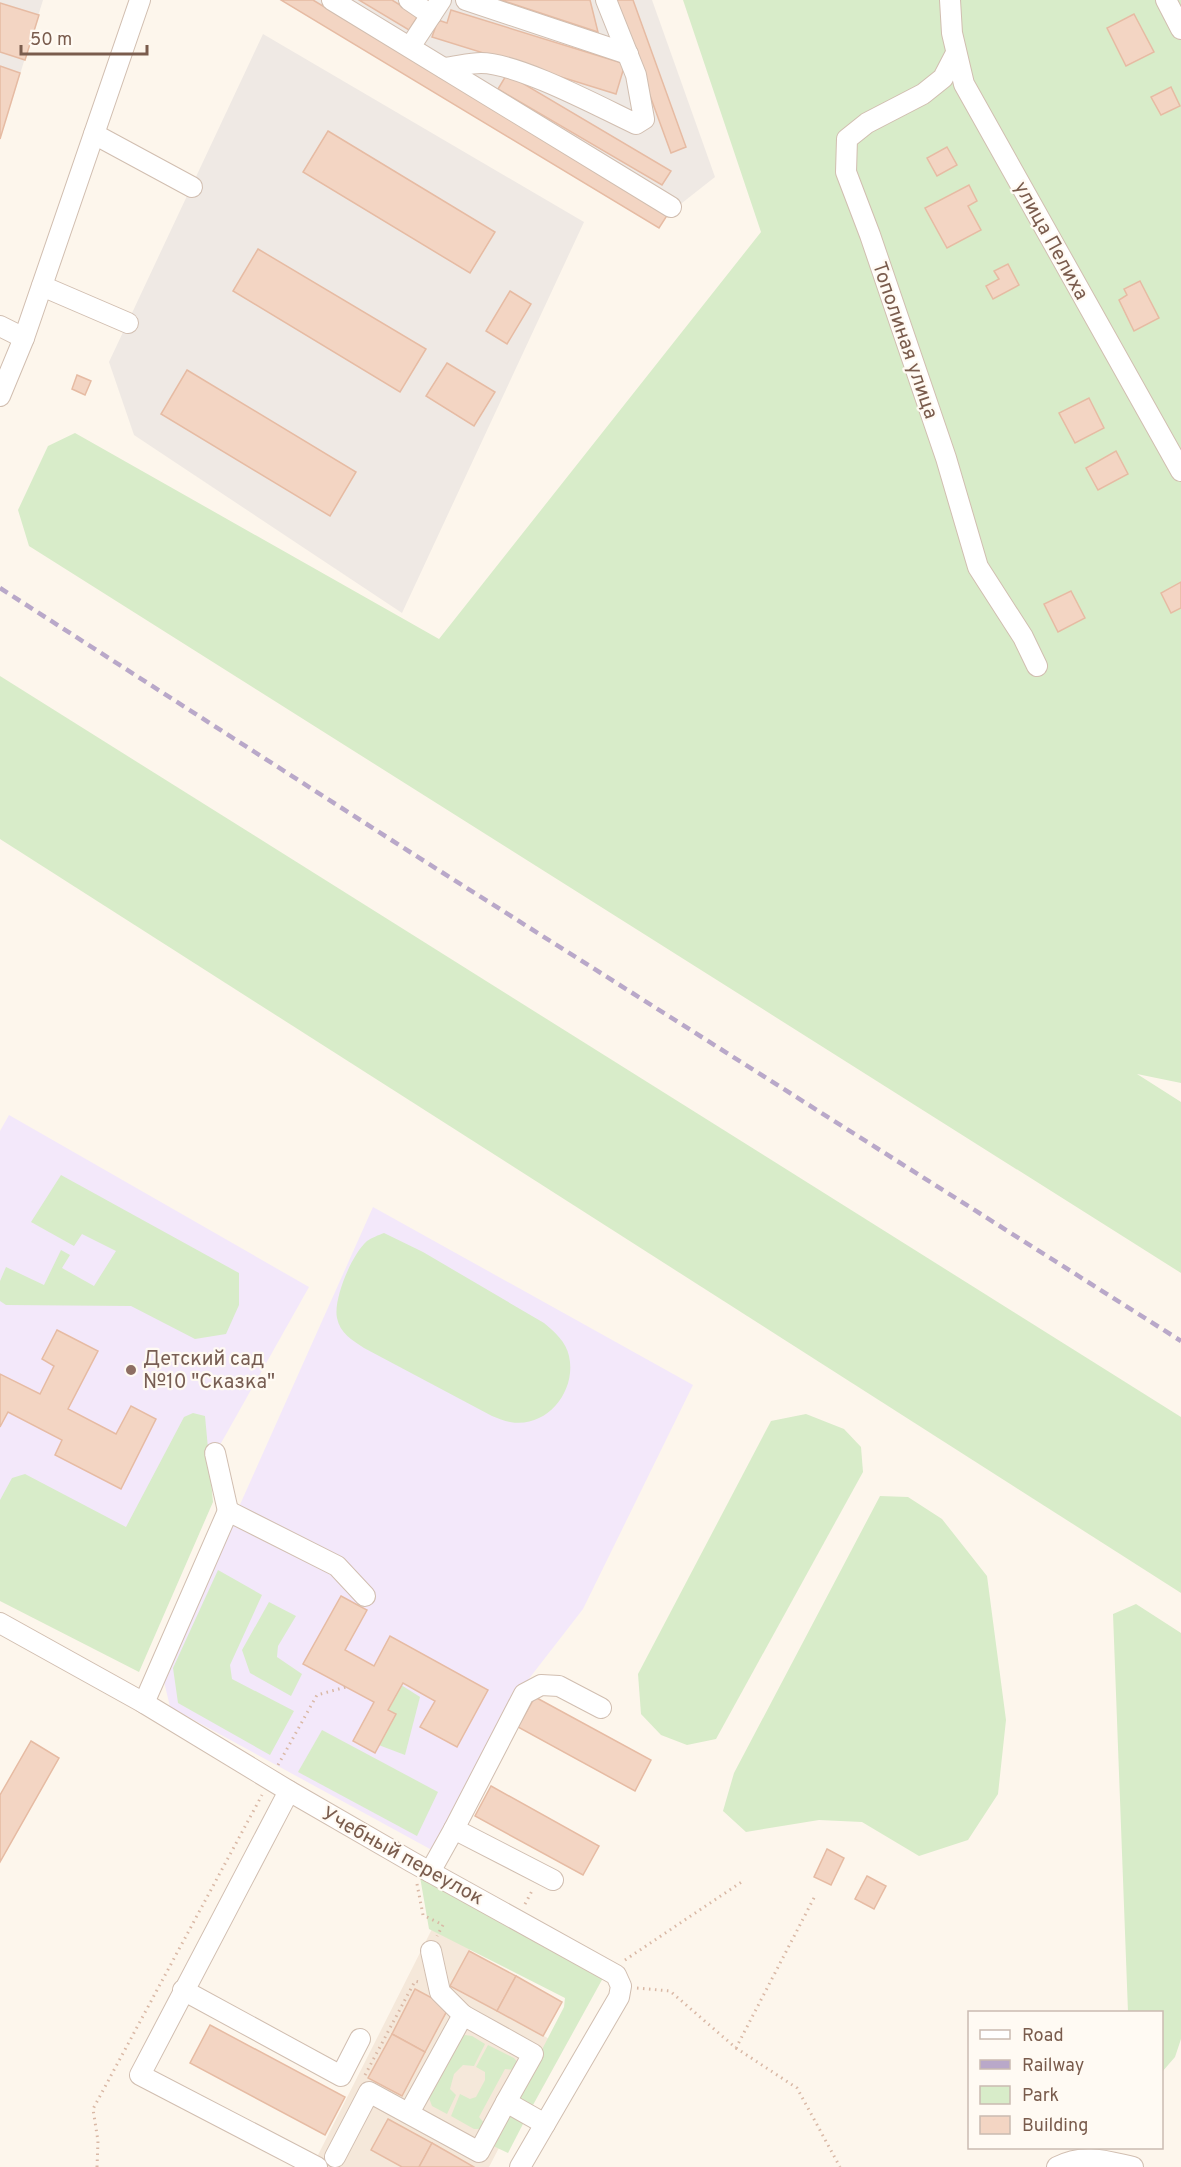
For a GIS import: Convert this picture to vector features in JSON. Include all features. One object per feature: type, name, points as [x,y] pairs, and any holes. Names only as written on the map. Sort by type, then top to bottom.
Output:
[{"type":"street","points":[[0,396],[24,338],[140,0]]},
{"type":"street","points":[[332,0],[671,207]]},
{"type":"street","points":[[409,0],[436,8],[410,47]]},
{"type":"street","points":[[466,0],[628,54]]},
{"type":"street","points":[[444,68],[482,63],[511,69],[636,124],[644,119],[636,75],[606,0]]},
{"type":"street","name":"улица Пелиха","points":[[950,0],[952,33],[964,84],[1181,471]]},
{"type":"street","points":[[1166,0],[1181,29]]},
{"type":"street","name":"Тополиная улица","points":[[956,53],[943,78],[923,94],[867,123],[847,139],[846,172],[943,447],[978,567],[1023,637],[1037,666]]},
{"type":"street","points":[[94,134],[192,187]]},
{"type":"street","points":[[42,286],[128,323]]},
{"type":"street","points":[[0,326],[24,338]]},
{"type":"street","points":[[144,1703],[228,1511],[215,1453]]},
{"type":"street","points":[[228,1511],[337,1566],[365,1596]]},
{"type":"street","name":"Учебный переулок","points":[[0,1623],[144,1703],[289,1791],[404,1846],[423,1874],[517,1919],[615,1978]]},
{"type":"street","points":[[423,1874],[454,1829],[524,1694],[541,1684],[559,1686],[601,1708]]},
{"type":"street","points":[[289,1791],[140,2075],[317,2167]]},
{"type":"street","points":[[454,1829],[547,1877]]},
{"type":"street","points":[[336,2157],[369,2092],[479,2152],[533,2054],[463,2015],[440,1992],[431,1951]]},
{"type":"street","points":[[520,2167],[619,1997],[615,1978]]},
{"type":"street","points":[[183,1990],[341,2076],[360,2039]]},
{"type":"street","points":[[409,2113],[463,2015]]},
{"type":"street","points":[[506,2102],[545,2124]]},
{"type":"street","points":[[1057,2167],[1067,2162],[1094,2158],[1133,2167]]},
{"type":"path","points":[[278,1767],[317,1695],[346,1687]]},
{"type":"path","points":[[98,2167],[98,2141],[93,2109],[266,1789]]},
{"type":"path","points":[[423,1874],[423,1915],[443,1925],[431,1951]]},
{"type":"path","points":[[517,1919],[547,1877]]},
{"type":"path","points":[[615,1978],[743,1881]]},
{"type":"path","points":[[736,2048],[816,1893]]},
{"type":"path","points":[[615,1978],[670,1991],[736,2048],[797,2088],[840,2167]]},
{"type":"path","points":[[369,2092],[359,2087],[416,1981],[440,1992]]},
{"type":"shaded area","points":[[0,0],[43,0],[0,139]]},
{"type":"shaded area","points":[[281,0],[652,0],[715,177],[668,214]]},
{"type":"shaded area","points":[[263,34],[584,222],[402,613],[134,435],[109,362]]},
{"type":"shaded area","name":"Детский сад №10 \"Сказка\"","points":[[9,1115],[309,1287],[131,1603],[0,1530],[0,1131]]},
{"type":"shaded area","points":[[373,1207],[693,1385],[583,1609],[521,1689],[440,1847],[430,1849],[170,1707],[163,1677]]},
{"type":"shaded area","points":[[434,1925],[472,1946],[469,1952],[562,2002],[544,2036],[551,2040],[530,2100],[519,2122],[512,2123],[489,2167],[323,2167],[315,2161]]},
{"type":"green space","points":[[683,0],[1181,0],[1181,1083],[1137,1074],[1181,1102],[1181,1273],[29,546],[18,510],[48,446],[75,433],[439,639],[761,232]]},
{"type":"green space","points":[[0,676],[1181,1417],[1181,1593],[0,839]]},
{"type":"green space","points":[[61,1175],[239,1273],[239,1305],[226,1334],[195,1339],[131,1306],[6,1305],[0,1301],[0,1281],[6,1267],[44,1285],[61,1250],[70,1255],[62,1268],[94,1286],[116,1251],[82,1234],[74,1246],[31,1222]]},
{"type":"green space","points":[[384,1233],[423,1252],[544,1323],[556,1334],[568,1351],[570,1369],[564,1394],[556,1405],[536,1420],[523,1423],[503,1420],[364,1348],[347,1336],[337,1318],[338,1300],[345,1277],[361,1247],[369,1240]]},
{"type":"green space","points":[[193,1413],[205,1416],[213,1502],[139,1672],[0,1601],[0,1500],[12,1478],[25,1474],[126,1527],[184,1417]]},
{"type":"green space","points":[[806,1414],[844,1429],[861,1447],[863,1472],[716,1739],[687,1745],[661,1735],[641,1714],[638,1674],[771,1421]]},
{"type":"green space","points":[[880,1496],[908,1497],[942,1519],[987,1576],[1006,1720],[998,1794],[968,1840],[919,1856],[862,1822],[819,1820],[746,1832],[723,1811],[734,1773]]},
{"type":"green space","points":[[218,1570],[262,1595],[230,1665],[232,1679],[294,1711],[270,1755],[178,1703],[173,1668]]},
{"type":"green space","points":[[269,1602],[296,1616],[278,1646],[277,1657],[302,1674],[291,1696],[250,1673],[242,1650]]},
{"type":"green space","points":[[1136,1604],[1181,1633],[1181,2039],[1175,2057],[1163,2071],[1163,2011],[1128,2011],[1113,1614]]},
{"type":"green space","points":[[395,1681],[420,1697],[405,1755],[368,1741]]},
{"type":"green space","points":[[322,1730],[438,1792],[417,1836],[298,1772]]},
{"type":"green space","points":[[419,1871],[603,1978],[533,2105],[521,2100],[520,2092],[564,2007],[565,1998],[429,1929]]},
{"type":"green space","points":[[465,2035],[472,2036],[485,2044],[474,2066],[463,2065],[454,2074],[450,2089],[456,2095],[447,2114],[432,2106],[429,2098],[457,2039]]},
{"type":"green space","points":[[488,2045],[514,2058],[518,2063],[514,2070],[505,2069],[479,2117],[485,2124],[483,2129],[474,2129],[451,2116],[460,2094],[470,2099],[476,2097],[485,2080],[485,2072],[476,2067]]},
{"type":"green space","points":[[511,2114],[524,2122],[508,2153],[491,2145]]},
{"type":"building","points":[[281,0],[313,0],[668,214],[659,228]]},
{"type":"building","points":[[359,0],[392,0],[418,16],[409,30]]},
{"type":"building","points":[[501,0],[590,0],[598,32]]},
{"type":"building","points":[[615,0],[633,0],[686,147],[671,153]]},
{"type":"building","points":[[0,3],[39,15],[25,60],[0,52]]},
{"type":"building","points":[[451,10],[625,64],[616,94],[432,37],[438,20],[447,23]]},
{"type":"building","points":[[1134,14],[1154,52],[1126,66],[1107,28]]},
{"type":"building","points":[[0,66],[20,73],[0,139]]},
{"type":"building","points":[[507,74],[671,171],[662,185],[498,89]]},
{"type":"building","points":[[1171,87],[1180,106],[1161,115],[1151,97]]},
{"type":"building","points":[[328,131],[495,232],[470,273],[303,172]]},
{"type":"building","points":[[947,147],[957,165],[937,176],[927,158]]},
{"type":"building","points":[[969,185],[977,201],[968,206],[981,230],[947,248],[925,208]]},
{"type":"building","points":[[258,249],[426,349],[400,392],[233,291]]},
{"type":"building","points":[[1008,264],[1019,285],[993,299],[986,286],[999,279],[994,271]]},
{"type":"building","points":[[1140,281],[1159,318],[1134,331],[1119,300],[1127,295],[1124,289]]},
{"type":"building","points":[[510,291],[531,304],[507,344],[486,331]]},
{"type":"building","points":[[447,363],[495,392],[474,426],[426,396]]},
{"type":"building","points":[[187,370],[356,472],[330,516],[161,414]]},
{"type":"building","points":[[77,375],[91,381],[85,395],[72,389]]},
{"type":"building","points":[[1089,398],[1104,428],[1075,443],[1059,413]]},
{"type":"building","points":[[1116,451],[1128,474],[1098,490],[1086,468]]},
{"type":"building","points":[[1181,582],[1181,608],[1171,613],[1161,593]]},
{"type":"building","points":[[1071,591],[1085,618],[1058,632],[1044,604]]},
{"type":"building","points":[[57,1330],[98,1351],[68,1409],[116,1434],[131,1406],[156,1419],[121,1489],[55,1455],[62,1440],[8,1412],[0,1427],[0,1374],[40,1394],[54,1366],[42,1359]]},
{"type":"building","points":[[341,1596],[367,1610],[345,1650],[374,1666],[390,1636],[488,1690],[457,1747],[420,1727],[435,1701],[403,1683],[388,1710],[396,1714],[375,1753],[353,1741],[374,1702],[303,1664]]},
{"type":"building","points":[[535,1697],[651,1760],[635,1791],[518,1727]]},
{"type":"building","points":[[31,1741],[59,1758],[0,1862],[0,1795]]},
{"type":"building","points":[[491,1786],[599,1846],[583,1875],[475,1816]]},
{"type":"building","points":[[827,1849],[844,1858],[831,1885],[814,1877]]},
{"type":"building","points":[[867,1876],[886,1886],[874,1909],[855,1899]]},
{"type":"building","points":[[469,1951],[516,1976],[497,2011],[450,1986]]},
{"type":"building","points":[[516,1976],[562,2002],[543,2036],[497,2011]]},
{"type":"building","points":[[415,1989],[449,2007],[425,2052],[392,2034]]},
{"type":"building","points":[[210,2025],[345,2097],[325,2135],[190,2063]]},
{"type":"building","points":[[392,2034],[425,2052],[402,2096],[368,2078]]},
{"type":"building","points":[[388,2119],[432,2143],[419,2167],[402,2167],[371,2150]]},
{"type":"building","points":[[432,2143],[474,2167],[419,2167]]},
{"type":"railway","points":[[0,588],[410,852],[1181,1341]]},
{"type":"place","name":"Детский сад №10 \"Сказка\"","points":[[131,1370]]}]
